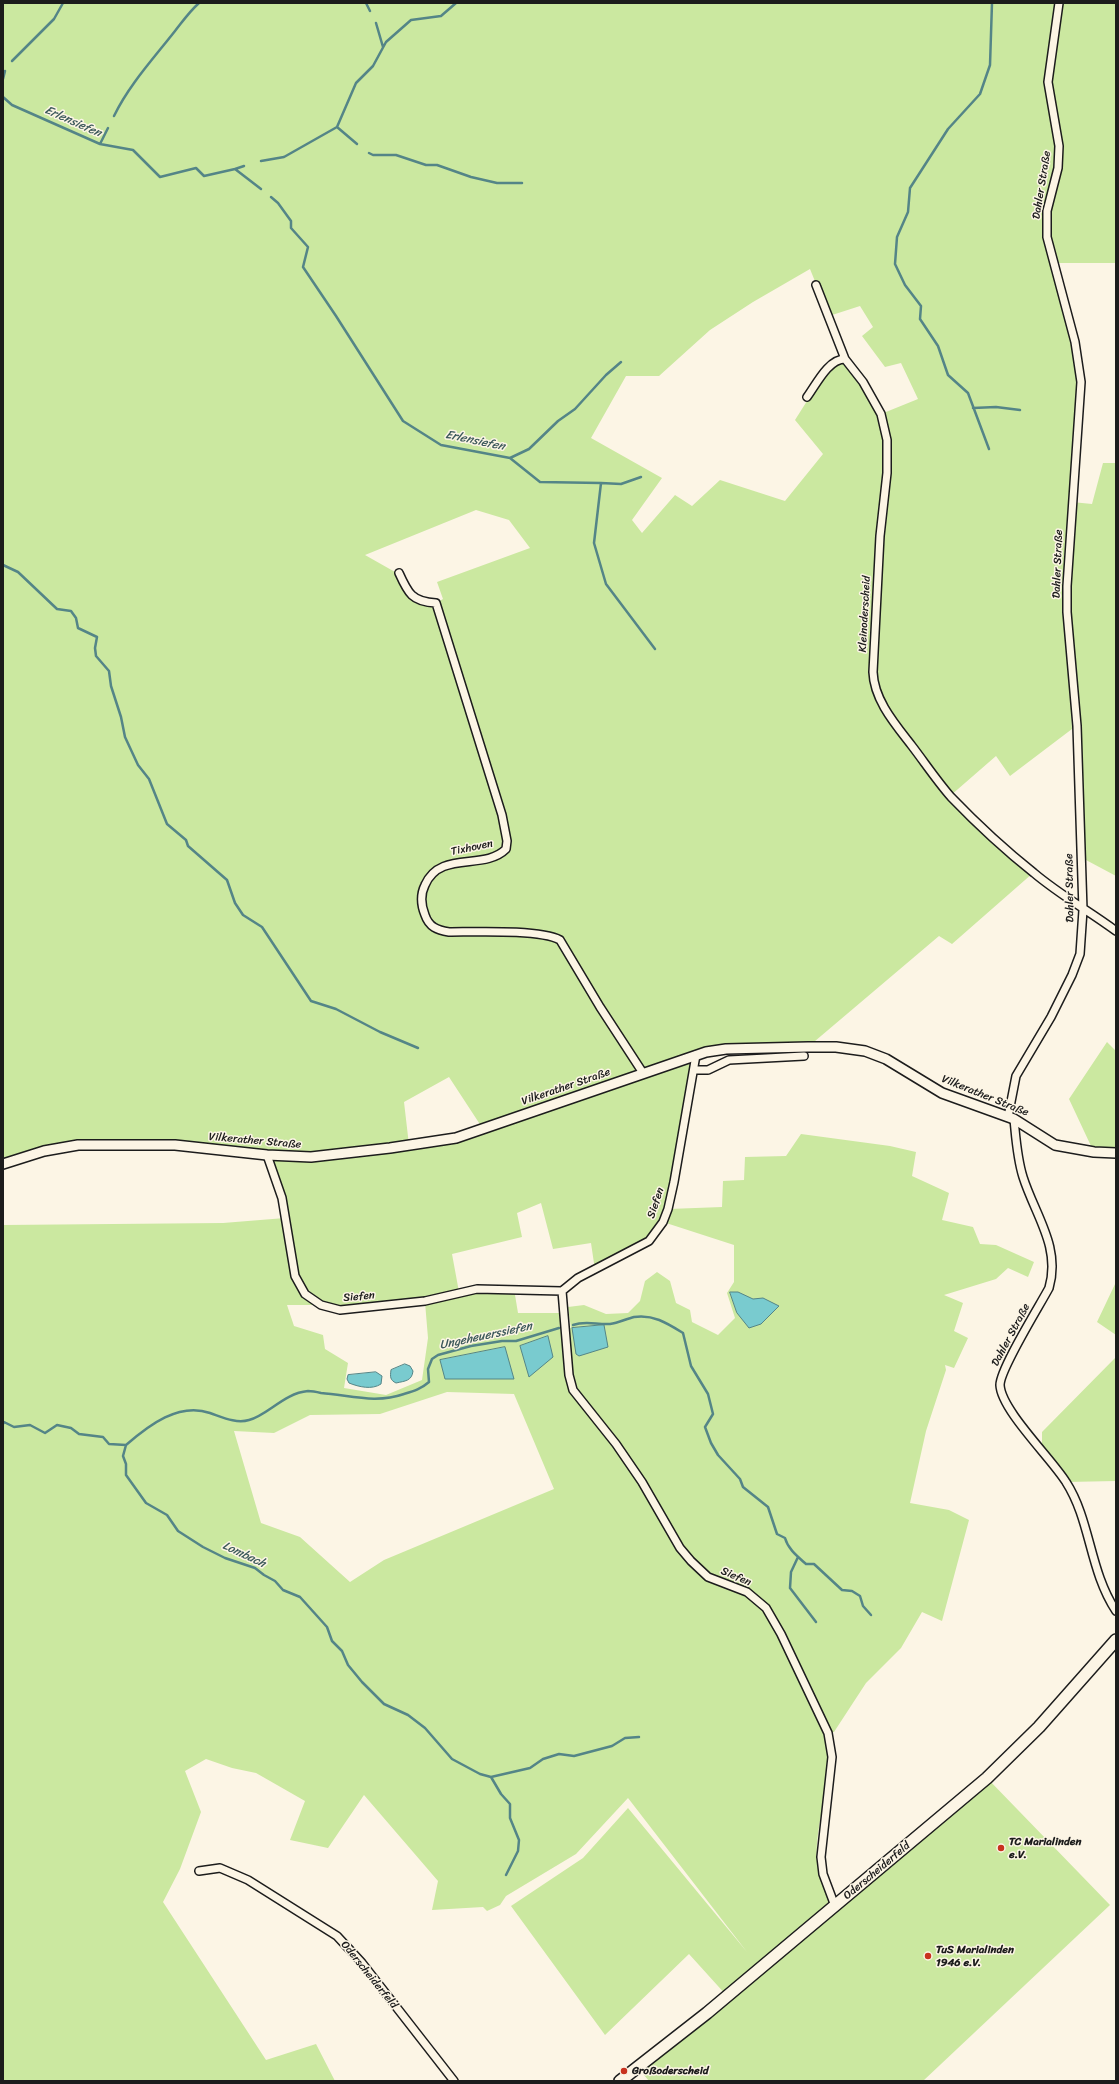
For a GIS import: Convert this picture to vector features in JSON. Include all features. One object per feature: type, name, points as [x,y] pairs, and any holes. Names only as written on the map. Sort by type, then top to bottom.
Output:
[{"type":"main road","name":"Oderscheiderfeld","points":[[620,2081],[707,2013],[898,1854],[1014,1753],[1116,1640]]},
{"type":"street","name":"Dahler Straße","points":[[1059,3],[1048,82],[1059,146],[1058,168],[1046,220],[1047,237],[1075,342],[1081,382],[1067,586],[1067,612],[1077,726],[1083,910],[1080,954],[1072,975],[1051,1017],[1016,1076],[1011,1118],[1018,1158],[1028,1192],[1048,1238],[1053,1255],[1053,1275],[1049,1288],[1006,1368],[1000,1385],[1006,1402],[1060,1473],[1073,1493],[1096,1573],[1116,1611]]},
{"type":"street","name":"Kleinoderscheid","points":[[816,285],[845,359],[872,397],[881,414],[887,440],[888,474],[879,556],[874,686],[878,696],[904,736],[950,796],[994,839],[1033,873],[1083,910],[1099,918],[1116,931]]},
{"type":"street","points":[[807,397],[833,363],[840,359],[845,359]]},
{"type":"street","name":"Tixhoven","points":[[399,573],[408,593],[422,602],[436,603],[502,815],[507,841],[506,849],[502,853],[487,858],[456,862],[439,868],[433,873],[428,879],[422,894],[425,916],[429,923],[436,929],[449,932],[537,934],[552,936],[560,940],[600,1007],[643,1073]]},
{"type":"street","name":"Vilkerather Straße","points":[[3,1164],[44,1151],[78,1145],[176,1145],[267,1155],[311,1157],[390,1148],[456,1138],[696,1055],[726,1049],[815,1047],[852,1049],[886,1060],[942,1093],[1011,1118],[1055,1145],[1094,1152],[1116,1153]]},
{"type":"street","name":"Siefen","points":[[267,1155],[282,1198],[295,1276],[305,1294],[321,1305],[340,1310],[425,1302],[477,1289],[562,1291],[578,1278],[649,1241],[663,1222],[672,1196],[696,1055]]},
{"type":"street","points":[[694,1070],[708,1070],[729,1060],[800,1059]]},
{"type":"street","name":"Siefen","points":[[562,1291],[569,1375],[573,1390],[601,1423],[629,1463],[680,1548],[691,1561],[708,1577],[747,1592],[766,1608],[781,1634],[828,1733],[832,1757],[821,1858],[823,1874],[835,1906]]},
{"type":"street","name":"Oderscheiderfeld","points":[[199,1871],[220,1868],[248,1880],[337,1936],[362,1963],[454,2081]]},
{"type":"green space","points":[[3,3],[1116,3],[1116,263],[1054,263],[1079,362],[1072,502],[1092,504],[1103,463],[1116,463],[1116,876],[1086,860],[1067,603],[1072,729],[1010,776],[996,756],[950,796],[1033,873],[952,944],[939,936],[808,1047],[696,1055],[669,1209],[722,1207],[723,1181],[744,1180],[745,1157],[786,1156],[801,1134],[890,1146],[916,1152],[912,1176],[949,1193],[942,1220],[973,1227],[980,1244],[996,1245],[1034,1262],[1028,1277],[1008,1268],[996,1279],[944,1295],[963,1303],[954,1331],[968,1338],[954,1368],[945,1365],[946,1370],[926,1431],[910,1503],[949,1510],[969,1520],[942,1621],[922,1612],[901,1648],[866,1683],[834,1732],[828,1733],[827,1778],[817,1840],[817,1862],[822,1882],[835,1905],[987,1778],[1110,1905],[923,2081],[649,2081],[638,2068],[727,1996],[689,1954],[605,2035],[511,1906],[583,1858],[628,1808],[747,1952],[628,1798],[576,1854],[506,1896],[500,1905],[487,1911],[483,1907],[432,1910],[438,1881],[364,1795],[328,1848],[290,1840],[305,1801],[256,1773],[232,1768],[206,1759],[185,1771],[201,1812],[180,1869],[163,1902],[266,2060],[316,2044],[335,2081],[3,2081],[3,1225],[223,1223],[285,1218],[267,1155],[176,1145],[44,1151],[3,1164]],"holes":[[[810,269],[829,316],[860,306],[873,327],[862,336],[885,367],[901,363],[918,399],[881,414],[845,359],[826,371],[795,420],[823,454],[785,501],[720,480],[692,506],[675,495],[642,533],[632,520],[662,478],[591,438],[626,376],[659,376],[710,330],[753,302]],[[476,510],[509,520],[530,548],[437,582],[443,599],[436,603],[419,605],[395,572],[365,555]],[[449,1077],[483,1129],[409,1145],[404,1102]],[[541,1203],[553,1249],[591,1243],[595,1270],[654,1235],[663,1222],[734,1245],[734,1282],[727,1293],[735,1318],[718,1335],[692,1322],[690,1310],[676,1303],[670,1281],[657,1272],[645,1281],[640,1301],[628,1313],[606,1314],[584,1305],[568,1307],[571,1328],[566,1328],[564,1313],[518,1313],[514,1289],[459,1292],[452,1254],[522,1237],[517,1213]],[[425,1302],[428,1338],[422,1380],[386,1395],[344,1388],[348,1363],[325,1349],[323,1335],[294,1326],[287,1305],[321,1305],[355,1309]],[[548,1336],[529,1377],[529,1344]],[[447,1392],[514,1394],[554,1489],[384,1560],[350,1582],[300,1537],[261,1523],[234,1431],[274,1433],[310,1415],[380,1414]]]},
{"type":"green space","points":[[1107,1042],[1116,1051],[1116,1150],[1091,1146],[1069,1099]]},
{"type":"green space","points":[[1116,1282],[1116,1335],[1097,1322]]},
{"type":"green space","points":[[1116,1357],[1116,1481],[1067,1482],[1042,1450],[1042,1432]]},
{"type":"water","points":[[730,1292],[738,1292],[753,1299],[763,1298],[779,1306],[761,1324],[749,1328],[737,1313]]},
{"type":"water","points":[[604,1325],[608,1347],[579,1356],[576,1354],[572,1328]]},
{"type":"water","points":[[548,1336],[553,1357],[529,1377],[520,1346]]},
{"type":"water","points":[[505,1347],[514,1379],[445,1379],[440,1360]]},
{"type":"water","points":[[405,1364],[410,1366],[413,1371],[411,1377],[408,1380],[396,1383],[391,1378],[391,1370]]},
{"type":"water","points":[[376,1372],[382,1376],[381,1384],[374,1387],[357,1386],[349,1383],[347,1379],[348,1375]]},
{"type":"waterway","points":[[12,61],[54,19],[63,3]]},
{"type":"waterway","points":[[114,116],[142,72],[199,3]]},
{"type":"waterway","points":[[366,3],[370,11]]},
{"type":"waterway","points":[[261,161],[284,157],[337,127],[356,83],[373,66],[386,42],[411,20],[441,16],[456,3]]},
{"type":"waterway","points":[[989,449],[968,393],[948,375],[938,346],[920,319],[921,306],[905,285],[895,264],[897,237],[908,212],[910,188],[948,129],[980,94],[990,65],[992,3]]},
{"type":"waterway","points":[[376,23],[383,47]]},
{"type":"waterway","points":[[3,79],[5,71]]},
{"type":"waterway","name":"Erlensiefen","points":[[3,97],[12,105],[100,144],[133,150],[160,177],[196,168],[204,176],[235,169],[261,189]]},
{"type":"waterway","points":[[337,127],[357,144]]},
{"type":"waterway","points":[[100,144],[108,128]]},
{"type":"waterway","points":[[369,153],[373,155],[396,155],[426,165],[437,165],[471,177],[497,183],[522,183]]},
{"type":"waterway","name":"Erlensiefen","points":[[235,169],[244,166]]},
{"type":"waterway","name":"Erlensiefen","points":[[271,197],[278,203],[291,221],[291,228],[308,247],[303,267],[403,421],[441,445],[510,458],[540,482],[601,483],[594,543],[606,584],[655,649]]},
{"type":"waterway","points":[[510,458],[529,449],[558,421],[575,409],[606,375],[621,362]]},
{"type":"waterway","points":[[973,408],[996,407],[1020,410]]},
{"type":"waterway","points":[[601,483],[621,484],[641,477]]},
{"type":"waterway","points":[[3,565],[18,572],[57,609],[71,611],[76,618],[78,628],[97,637],[95,648],[96,656],[109,671],[111,686],[121,717],[125,737],[138,765],[149,779],[167,824],[186,840],[188,846],[227,880],[235,903],[243,915],[262,927],[311,1001],[336,1009],[380,1032],[418,1048]]},
{"type":"waterway","name":"Ungeheuerssiefen","points":[[573,1325],[587,1323],[610,1324],[641,1316],[660,1320],[683,1333],[691,1366],[708,1394],[713,1414],[705,1427],[711,1443],[718,1455],[740,1479],[743,1487],[768,1507],[777,1534],[785,1538],[788,1546],[793,1552],[806,1564],[814,1564],[842,1590],[852,1591],[860,1596],[863,1606],[871,1615]]},
{"type":"waterway","name":"Ungeheuerssiefen","points":[[126,1445],[144,1430],[165,1417],[176,1413],[198,1410],[229,1420],[244,1421],[263,1414],[291,1396],[308,1391],[373,1399],[393,1397],[408,1393],[417,1390],[429,1382],[428,1369],[432,1359],[438,1355],[471,1346],[502,1341],[516,1341],[559,1328]]},
{"type":"waterway","name":"Lombach","points":[[3,1424],[4,1422],[14,1427],[30,1425],[45,1433],[57,1425],[71,1428],[79,1434],[103,1437],[109,1444],[126,1445],[123,1456],[126,1464],[126,1475],[146,1503],[167,1515],[178,1531],[203,1547],[225,1558],[255,1568],[275,1581],[283,1590],[300,1597],[327,1627],[332,1641],[342,1651],[348,1665],[362,1682],[384,1704],[408,1715],[425,1728],[452,1759],[480,1774],[491,1777],[530,1768],[543,1759],[559,1754],[574,1756],[612,1746],[625,1738],[639,1737]]},
{"type":"waterway","points":[[798,1557],[791,1572],[790,1588],[816,1622]]},
{"type":"waterway","points":[[491,1777],[501,1794],[510,1804],[510,1818],[519,1840],[518,1851],[506,1875]]},
{"type":"place","name":"TC Marialinden e.V.","points":[[1001,1848]]},
{"type":"place","name":"TuS Marialinden 1946 e.V.","points":[[928,1956]]},
{"type":"place","name":"Großoderscheid","points":[[624,2071]]}]
